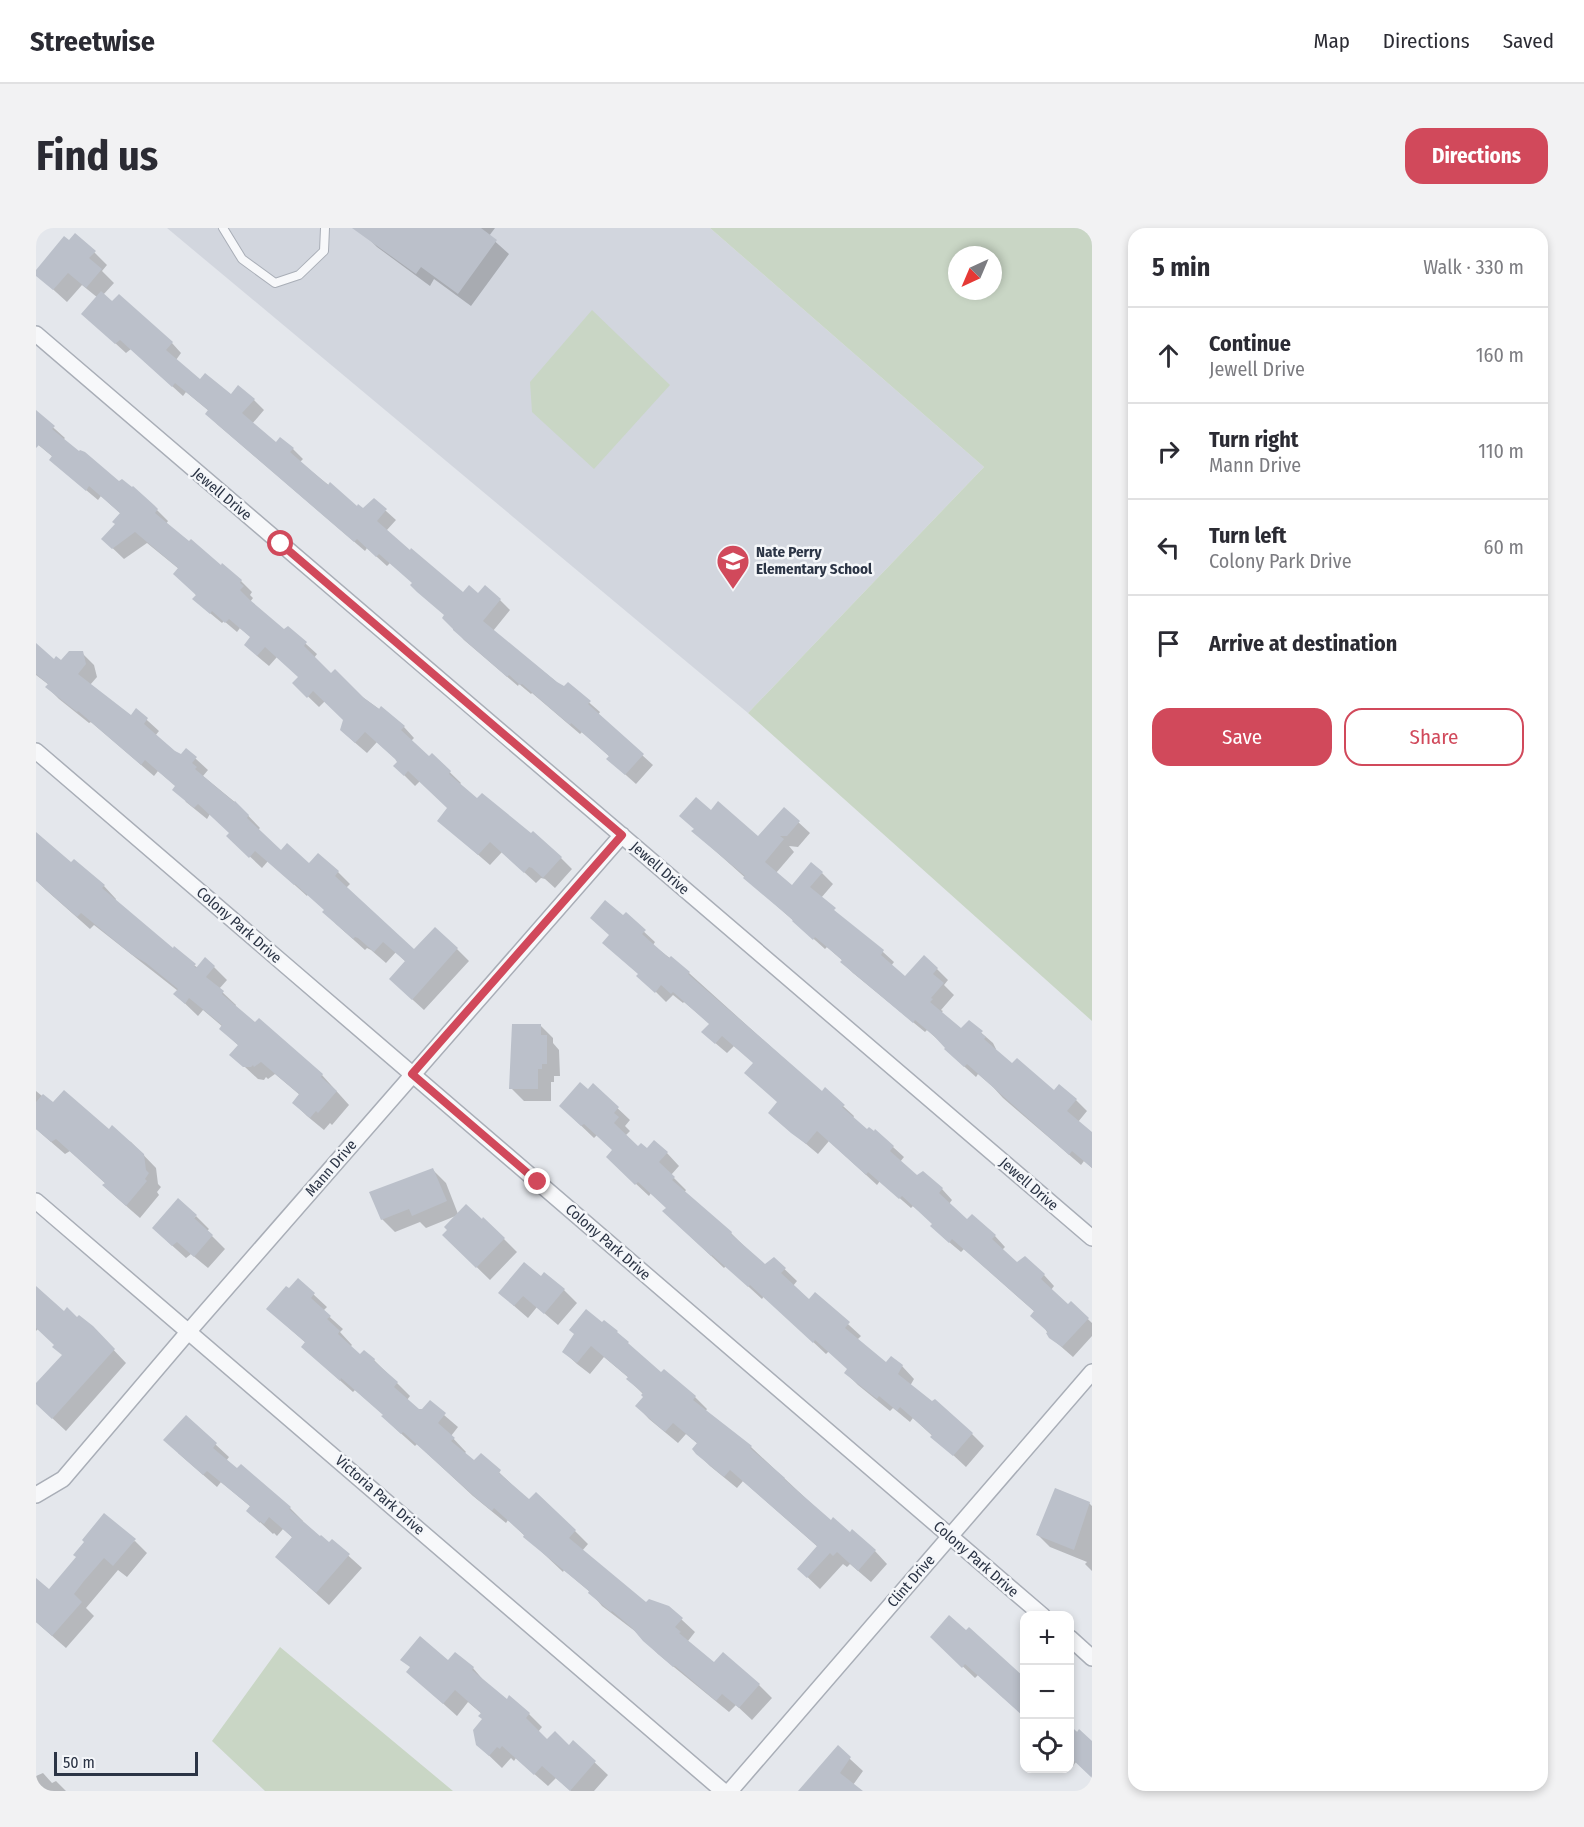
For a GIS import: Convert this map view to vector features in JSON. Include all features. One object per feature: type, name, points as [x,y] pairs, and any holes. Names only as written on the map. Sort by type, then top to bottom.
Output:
[{"type":"street","name":"Jewell Drive","points":[[36,334],[1092,1238]]},
{"type":"street","name":"Colony Park Drive","points":[[36,751],[1037,1611]]},
{"type":"street","name":"Mann Drive","points":[[36,1495],[63,1479],[412,1074],[622,835]]},
{"type":"street","name":"Victoria Park Drive","points":[[36,1201],[723,1791]]},
{"type":"street","name":"Clint Drive","points":[[730,1791],[1092,1372]]},
{"type":"street","points":[[1074,1642],[1092,1658]]},
{"type":"lane","points":[[223,228],[242,259],[275,283],[299,275],[324,251],[325,228]]},
{"type":"shaded area","name":"Nate Perry Elementary School","points":[[167,228],[710,228],[984,467],[748,713]]},
{"type":"green space","points":[[710,228],[1092,228],[1092,1021],[748,713],[984,467]]},
{"type":"green space","points":[[592,310],[670,385],[594,469],[532,412],[530,382]]},
{"type":"green space","points":[[280,1647],[453,1791],[265,1791],[212,1741]]},
{"type":"building","points":[[352,228],[481,228],[497,240],[458,294],[421,267],[416,274]]},
{"type":"building","points":[[75,233],[96,251],[89,258],[102,269],[86,288],[68,273],[53,290],[36,276],[36,270],[64,236],[69,240]]},
{"type":"building","points":[[101,291],[112,301],[119,294],[173,342],[166,350],[200,379],[205,373],[231,394],[238,385],[255,399],[242,413],[276,442],[280,437],[294,448],[290,452],[328,485],[330,482],[357,506],[358,504],[363,508],[374,498],[387,509],[377,521],[463,592],[469,585],[478,593],[485,585],[501,599],[483,621],[557,682],[564,686],[568,682],[591,701],[588,704],[644,754],[625,775],[606,759],[609,756],[571,723],[570,725],[522,684],[520,685],[509,675],[507,677],[453,630],[442,618],[444,615],[379,554],[376,557],[357,539],[354,542],[205,414],[208,410],[175,383],[172,387],[120,340],[115,344],[81,314]]},
{"type":"building","points":[[36,410],[55,426],[52,429],[79,451],[85,452],[119,481],[122,479],[133,486],[158,509],[155,513],[242,580],[240,583],[244,586],[240,590],[250,600],[284,629],[288,626],[307,642],[304,646],[331,673],[335,669],[364,698],[379,709],[381,706],[405,726],[401,730],[429,756],[432,753],[451,771],[449,774],[477,798],[482,793],[531,833],[533,831],[562,857],[543,878],[529,867],[524,873],[490,842],[478,855],[437,821],[447,808],[408,771],[404,776],[393,766],[397,762],[395,759],[365,732],[355,743],[340,730],[343,720],[313,691],[307,698],[292,683],[298,677],[265,647],[257,656],[244,645],[250,637],[229,619],[225,623],[212,611],[210,614],[192,599],[196,595],[173,574],[178,568],[135,532],[112,549],[101,539],[115,524],[112,522],[120,513],[89,486],[86,491],[49,460],[52,456],[39,445],[36,448]]},
{"type":"building","points":[[36,643],[54,659],[56,656],[61,660],[69,651],[83,651],[86,664],[78,674],[131,715],[136,708],[148,718],[144,724],[175,751],[181,754],[186,748],[197,757],[192,763],[197,767],[195,769],[235,801],[249,815],[247,818],[281,850],[287,843],[309,863],[318,853],[339,871],[335,876],[414,949],[435,927],[458,948],[412,1000],[389,979],[405,961],[383,942],[374,952],[358,938],[353,939],[322,912],[324,910],[255,851],[249,858],[226,836],[229,833],[198,804],[194,808],[172,790],[175,786],[145,760],[141,765],[78,711],[45,687],[48,684],[36,674]]},
{"type":"building","points":[[696,797],[711,810],[718,801],[758,836],[784,807],[800,821],[787,836],[780,836],[784,839],[765,862],[792,885],[811,862],[823,872],[810,887],[836,908],[834,910],[884,950],[881,955],[905,976],[924,955],[938,968],[933,974],[944,983],[930,1002],[961,1028],[969,1020],[983,1031],[981,1033],[986,1037],[984,1039],[1012,1063],[1017,1058],[1054,1090],[1059,1084],[1077,1099],[1067,1111],[1092,1132],[1092,1168],[1072,1151],[1069,1155],[967,1064],[964,1067],[944,1049],[934,1036],[915,1020],[913,1023],[840,962],[842,960],[815,937],[813,940],[743,878],[745,876],[691,831],[694,829],[679,816]]},
{"type":"building","points":[[36,832],[71,862],[74,859],[105,885],[102,888],[173,948],[174,946],[196,964],[194,966],[196,968],[205,957],[215,966],[206,977],[224,991],[222,994],[255,1022],[259,1018],[323,1074],[321,1077],[337,1091],[318,1113],[316,1111],[310,1118],[292,1103],[299,1094],[261,1062],[254,1067],[253,1065],[243,1067],[229,1055],[238,1045],[219,1029],[222,1025],[189,998],[185,1004],[173,994],[178,989],[81,913],[77,917],[36,881]]},
{"type":"building","points":[[605,900],[623,915],[626,912],[646,930],[642,934],[669,958],[671,956],[690,972],[688,974],[822,1091],[825,1087],[845,1105],[842,1107],[867,1129],[869,1127],[874,1131],[875,1129],[894,1146],[890,1151],[917,1175],[923,1171],[943,1188],[939,1193],[967,1219],[972,1214],[996,1235],[992,1239],[1017,1262],[1025,1256],[1045,1274],[1041,1279],[1068,1304],[1071,1301],[1089,1318],[1062,1347],[1049,1338],[1046,1333],[1048,1332],[1030,1316],[1034,1311],[952,1239],[949,1243],[902,1196],[899,1199],[868,1172],[866,1175],[817,1131],[806,1144],[791,1133],[768,1113],[777,1102],[744,1073],[753,1063],[722,1036],[715,1044],[701,1032],[709,1024],[673,992],[671,994],[661,985],[655,993],[636,976],[638,974],[602,943],[609,935],[590,918]]},
{"type":"building","points":[[512,1024],[541,1024],[541,1035],[547,1035],[547,1064],[542,1064],[542,1069],[538,1069],[538,1089],[509,1089]]},
{"type":"building","points":[[580,1082],[588,1089],[593,1083],[619,1107],[614,1113],[619,1117],[614,1123],[638,1146],[641,1143],[647,1148],[654,1140],[668,1152],[659,1162],[675,1177],[672,1180],[732,1232],[731,1234],[765,1264],[774,1257],[786,1268],[781,1273],[809,1299],[815,1292],[850,1322],[845,1328],[886,1362],[891,1356],[903,1365],[898,1374],[932,1401],[935,1399],[973,1433],[953,1456],[900,1407],[897,1411],[879,1396],[877,1399],[844,1373],[847,1369],[815,1340],[813,1343],[750,1285],[748,1287],[711,1256],[662,1211],[666,1208],[638,1182],[635,1185],[606,1157],[612,1150],[584,1124],[581,1126],[559,1106]]},
{"type":"building","points":[[64,1090],[109,1129],[112,1125],[144,1154],[146,1170],[149,1173],[145,1179],[147,1181],[126,1206],[102,1185],[105,1183],[56,1139],[51,1142],[36,1129],[36,1102],[43,1094],[53,1102]]},
{"type":"building","points":[[433,1168],[447,1201],[412,1216],[409,1209],[381,1220],[369,1192]]},
{"type":"building","points":[[178,1198],[197,1215],[194,1218],[213,1235],[194,1257],[177,1242],[172,1246],[152,1228]]},
{"type":"building","points":[[466,1204],[505,1238],[476,1268],[442,1235],[447,1230],[444,1227]]},
{"type":"building","points":[[524,1262],[541,1276],[544,1272],[565,1289],[544,1314],[523,1296],[514,1306],[498,1293]]},
{"type":"building","points":[[298,1278],[315,1293],[311,1298],[331,1316],[327,1319],[340,1331],[338,1334],[360,1354],[364,1350],[375,1359],[374,1361],[398,1382],[394,1387],[419,1409],[422,1409],[430,1400],[446,1413],[438,1423],[455,1438],[451,1441],[474,1460],[481,1453],[501,1470],[499,1473],[529,1499],[536,1492],[576,1530],[569,1538],[646,1602],[649,1599],[669,1606],[683,1618],[675,1627],[681,1632],[679,1633],[714,1662],[723,1652],[760,1684],[739,1708],[722,1694],[716,1701],[675,1666],[673,1667],[643,1641],[632,1628],[523,1537],[524,1535],[494,1508],[492,1511],[476,1498],[403,1432],[401,1434],[341,1378],[340,1381],[301,1347],[305,1342],[266,1309],[286,1286],[289,1288]]},
{"type":"building","points":[[36,1286],[64,1311],[67,1307],[77,1317],[79,1315],[93,1326],[115,1349],[52,1419],[36,1404],[36,1383],[62,1355],[36,1328]]},
{"type":"building","points":[[586,1309],[618,1331],[661,1372],[664,1369],[696,1396],[693,1400],[752,1446],[750,1448],[831,1520],[833,1517],[850,1532],[852,1529],[876,1550],[858,1571],[837,1552],[833,1556],[830,1553],[807,1578],[797,1569],[817,1546],[730,1470],[724,1477],[696,1454],[692,1449],[697,1443],[673,1423],[665,1432],[635,1406],[643,1397],[641,1395],[643,1393],[626,1379],[628,1377],[591,1346],[577,1363],[562,1352],[574,1334],[569,1330]]},
{"type":"building","points":[[186,1415],[217,1443],[213,1448],[237,1468],[241,1464],[291,1507],[289,1509],[320,1536],[329,1542],[332,1539],[350,1554],[316,1593],[275,1557],[292,1537],[269,1517],[264,1524],[260,1521],[260,1523],[246,1511],[250,1506],[207,1471],[203,1475],[163,1440]]},
{"type":"building","points":[[1055,1488],[1090,1502],[1074,1550],[1036,1535]]},
{"type":"building","points":[[104,1513],[136,1539],[113,1566],[104,1558],[84,1581],[74,1594],[82,1602],[52,1636],[36,1622],[36,1578],[49,1589],[76,1557],[73,1555],[84,1542],[82,1540]]},
{"type":"building","points":[[949,1615],[966,1630],[969,1627],[1020,1673],[1020,1713],[965,1664],[962,1668],[930,1637]]},
{"type":"building","points":[[420,1636],[448,1660],[455,1652],[474,1667],[472,1670],[507,1699],[509,1695],[530,1713],[526,1718],[547,1739],[555,1731],[569,1745],[573,1740],[596,1761],[570,1791],[542,1766],[534,1775],[502,1746],[500,1749],[497,1747],[489,1756],[476,1745],[473,1730],[482,1719],[478,1716],[481,1713],[455,1690],[443,1704],[406,1672],[410,1667],[400,1660]]},
{"type":"building","points":[[1074,1729],[1077,1732],[1079,1729],[1092,1741],[1092,1778],[1074,1761]]},
{"type":"building","points":[[838,1745],[851,1757],[840,1773],[863,1791],[798,1791]]},
{"type":"place","name":"Nate Perry Elementary School","points":[[733,590]]},
{"type":"route","points":[[281,544],[622,835],[412,1074],[538,1182]]}]
